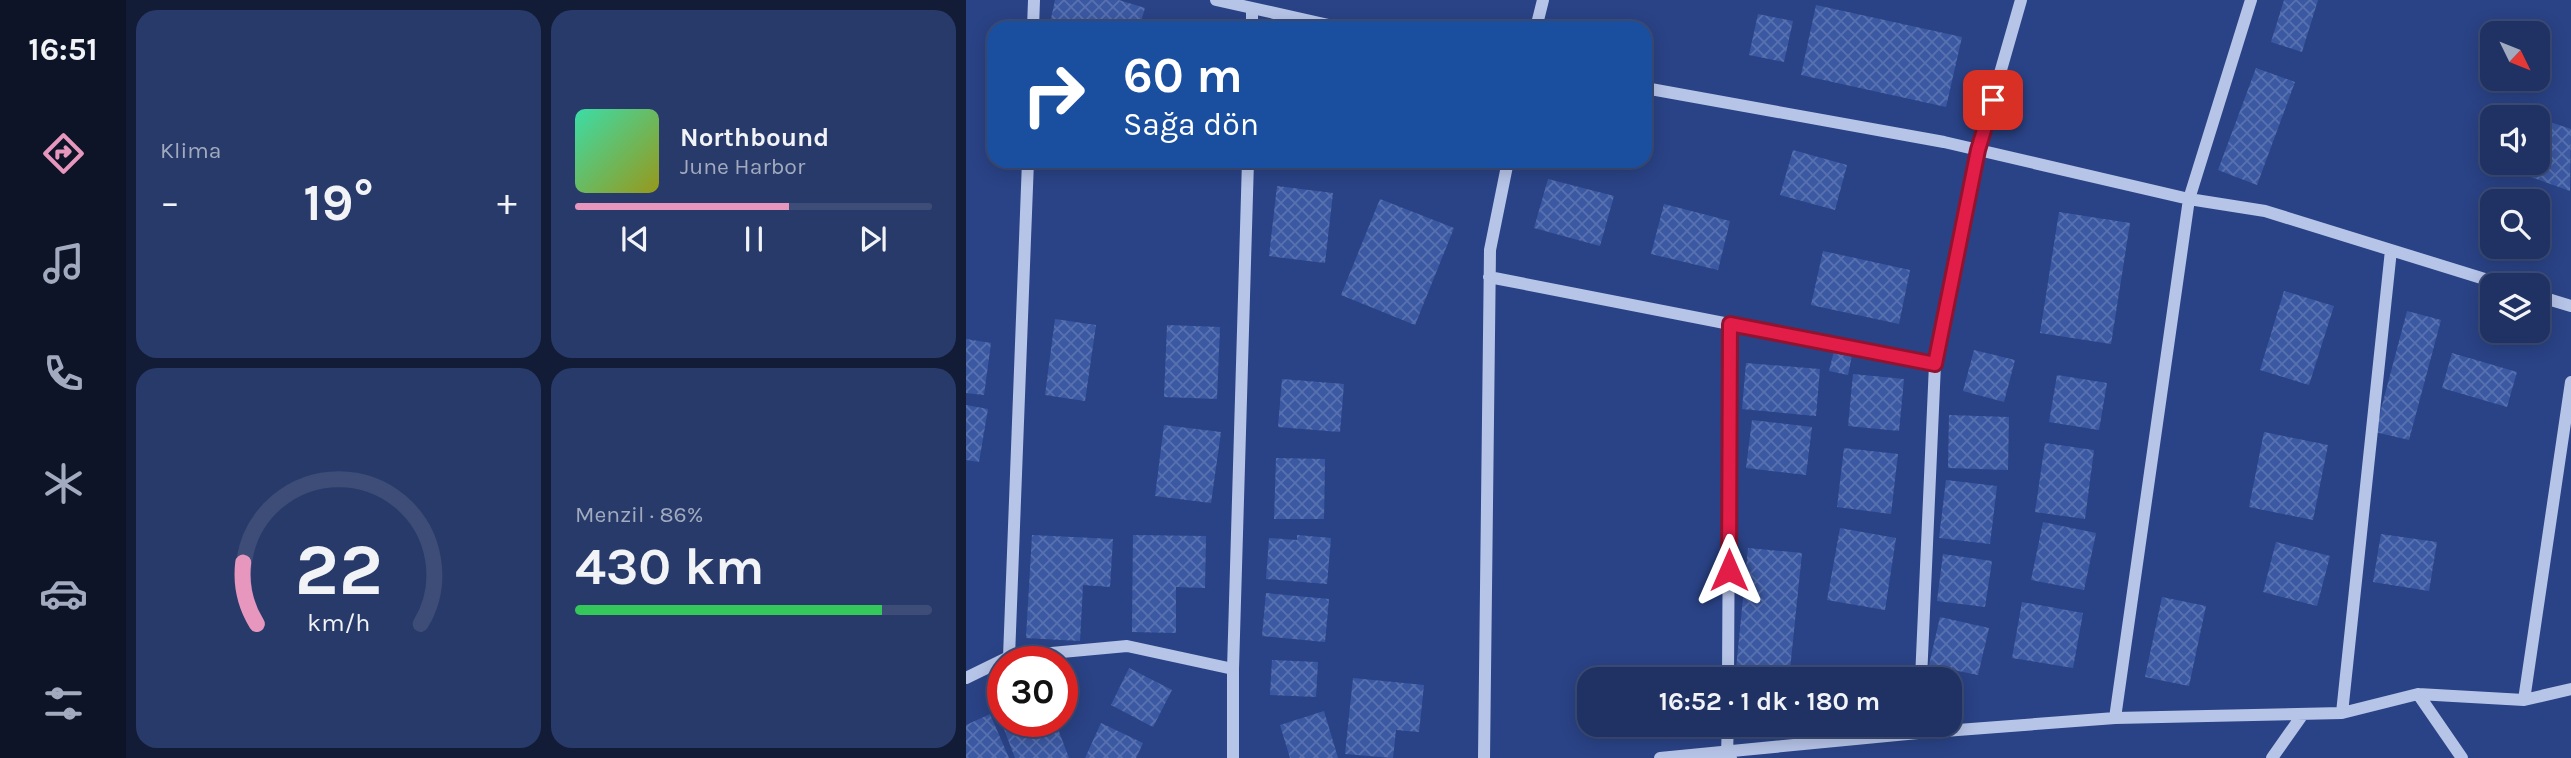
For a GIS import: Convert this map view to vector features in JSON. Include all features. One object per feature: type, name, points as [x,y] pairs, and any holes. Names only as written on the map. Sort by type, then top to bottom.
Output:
[{"type":"street","points":[[1033,21],[1034,0]]},
{"type":"street","points":[[1216,0],[1309,21]]},
{"type":"street","points":[[1538,21],[1543,0]]},
{"type":"street","points":[[1922,667],[1935,364],[1978,150],[2021,0]]},
{"type":"street","points":[[2115,718],[2189,199],[2251,0]]},
{"type":"street","points":[[1252,9],[1252,21]]},
{"type":"street","points":[[1652,89],[1978,150],[2189,199],[2265,211],[2480,278]]},
{"type":"street","points":[[1009,646],[1028,168]]},
{"type":"street","points":[[1233,758],[1233,669],[1248,168]]},
{"type":"street","points":[[1484,758],[1489,276],[1490,250],[1507,168]]},
{"type":"street","points":[[2342,713],[2391,250]]},
{"type":"street","points":[[1489,276],[1935,364]]},
{"type":"street","points":[[2550,300],[2571,306]]},
{"type":"street","points":[[1728,667],[1730,324]]},
{"type":"street","points":[[2524,699],[2571,382]]},
{"type":"street","points":[[1078,651],[1127,646],[1233,669]]},
{"type":"street","points":[[966,678],[987,668]]},
{"type":"street","points":[[1962,727],[2115,718],[2342,713],[2418,694],[2524,699],[2571,689]]},
{"type":"street","points":[[2418,694],[2462,758]]},
{"type":"street","points":[[2272,758],[2303,714]]},
{"type":"street","points":[[1728,737],[1729,755]]},
{"type":"street","points":[[1660,758],[1729,755],[1860,737]]},
{"type":"building","points":[[1055,0],[1119,0],[1145,8],[1141,21],[1050,21]]},
{"type":"building","points":[[2284,0],[2318,0],[2302,52],[2271,42]]},
{"type":"building","points":[[1816,5],[1962,37],[1946,107],[1801,75]]},
{"type":"building","points":[[1758,14],[1793,21],[1784,62],[1749,55]]},
{"type":"building","points":[[2256,68],[2295,82],[2257,185],[2218,170]]},
{"type":"building","points":[[2550,122],[2571,129],[2570,191],[2525,175],[2550,175]]},
{"type":"building","points":[[1793,150],[1847,165],[1835,210],[1780,195]]},
{"type":"building","points":[[1548,179],[1614,196],[1600,246],[1534,228]]},
{"type":"building","points":[[1277,186],[1333,193],[1325,263],[1269,256]]},
{"type":"building","points":[[1380,199],[1454,228],[1415,325],[1341,295]]},
{"type":"building","points":[[1664,204],[1730,221],[1718,270],[1651,254]]},
{"type":"building","points":[[2059,212],[2130,223],[2111,344],[2040,333]]},
{"type":"building","points":[[1823,251],[1910,270],[1899,324],[1811,305]]},
{"type":"building","points":[[2284,291],[2334,306],[2309,385],[2260,370]]},
{"type":"building","points":[[2407,311],[2441,320],[2409,440],[2375,432]]},
{"type":"building","points":[[1055,319],[1096,325],[1085,401],[1045,395]]},
{"type":"building","points":[[1167,325],[1220,327],[1217,399],[1164,397]]},
{"type":"building","points":[[966,339],[991,343],[984,395],[966,393]]},
{"type":"building","points":[[1974,350],[2015,360],[2004,402],[1963,391]]},
{"type":"building","points":[[1834,351],[1852,355],[1848,375],[1829,371]]},
{"type":"building","points":[[2452,353],[2517,372],[2507,407],[2442,388]]},
{"type":"building","points":[[1746,363],[1820,369],[1816,416],[1742,409]]},
{"type":"building","points":[[1853,374],[1904,379],[1899,431],[1848,426]]},
{"type":"building","points":[[2057,375],[2107,383],[2099,430],[2049,422]]},
{"type":"building","points":[[1282,379],[1344,384],[1340,432],[1278,427]]},
{"type":"building","points":[[966,405],[988,409],[979,462],[966,460]]},
{"type":"building","points":[[1949,415],[2009,417],[2008,470],[1948,468]]},
{"type":"building","points":[[1752,420],[1812,427],[1806,475],[1746,468]]},
{"type":"building","points":[[1164,425],[1221,432],[1211,503],[1155,496]]},
{"type":"building","points":[[2264,432],[2328,445],[2313,520],[2249,507]]},
{"type":"building","points":[[2045,443],[2094,450],[2085,519],[2035,512]]},
{"type":"building","points":[[1844,448],[1898,454],[1891,514],[1837,507]]},
{"type":"building","points":[[1276,458],[1325,459],[1324,519],[1274,519]]},
{"type":"building","points":[[1946,480],[1997,486],[1990,544],[1939,538]]},
{"type":"building","points":[[2043,522],[2096,533],[2084,590],[2031,580]]},
{"type":"building","points":[[1840,528],[1896,538],[1885,610],[1827,600]]},
{"type":"building","points":[[2381,534],[2437,542],[2429,591],[2373,582]]},
{"type":"building","points":[[1032,535],[1113,539],[1110,587],[1083,585],[1080,641],[1026,638]]},
{"type":"building","points":[[1133,535],[1206,536],[1205,588],[1176,587],[1176,633],[1132,632]]},
{"type":"building","points":[[1297,535],[1331,538],[1327,584],[1266,579],[1269,538],[1297,540]]},
{"type":"building","points":[[2276,542],[2330,556],[2317,606],[2263,592]]},
{"type":"building","points":[[1748,548],[1802,553],[1790,667],[1736,667]]},
{"type":"building","points":[[1943,554],[1992,561],[1985,607],[1937,601]]},
{"type":"building","points":[[1266,593],[1329,599],[1325,642],[1262,636]]},
{"type":"building","points":[[2162,597],[2206,606],[2189,686],[2145,677]]},
{"type":"building","points":[[2022,602],[2083,613],[2073,668],[2012,658]]},
{"type":"building","points":[[1940,617],[1989,628],[1978,675],[1962,672],[1962,667],[1929,665]]},
{"type":"building","points":[[1272,660],[1318,662],[1316,697],[1270,695]]},
{"type":"building","points":[[1129,668],[1172,690],[1153,727],[1111,705]]},
{"type":"building","points":[[1353,678],[1424,685],[1419,732],[1396,730],[1393,758],[1345,754]]},
{"type":"building","points":[[1324,711],[1338,758],[1290,758],[1280,725]]},
{"type":"building","points":[[987,715],[987,737],[1000,737],[1009,758],[966,758],[966,725]]},
{"type":"building","points":[[1101,723],[1143,743],[1136,758],[1085,758]]},
{"type":"building","points":[[1007,737],[1061,737],[1069,758],[1015,758]]},
{"type":"route","points":[[1729,570],[1730,324],[1935,364],[1978,150],[1993,100]]}]
